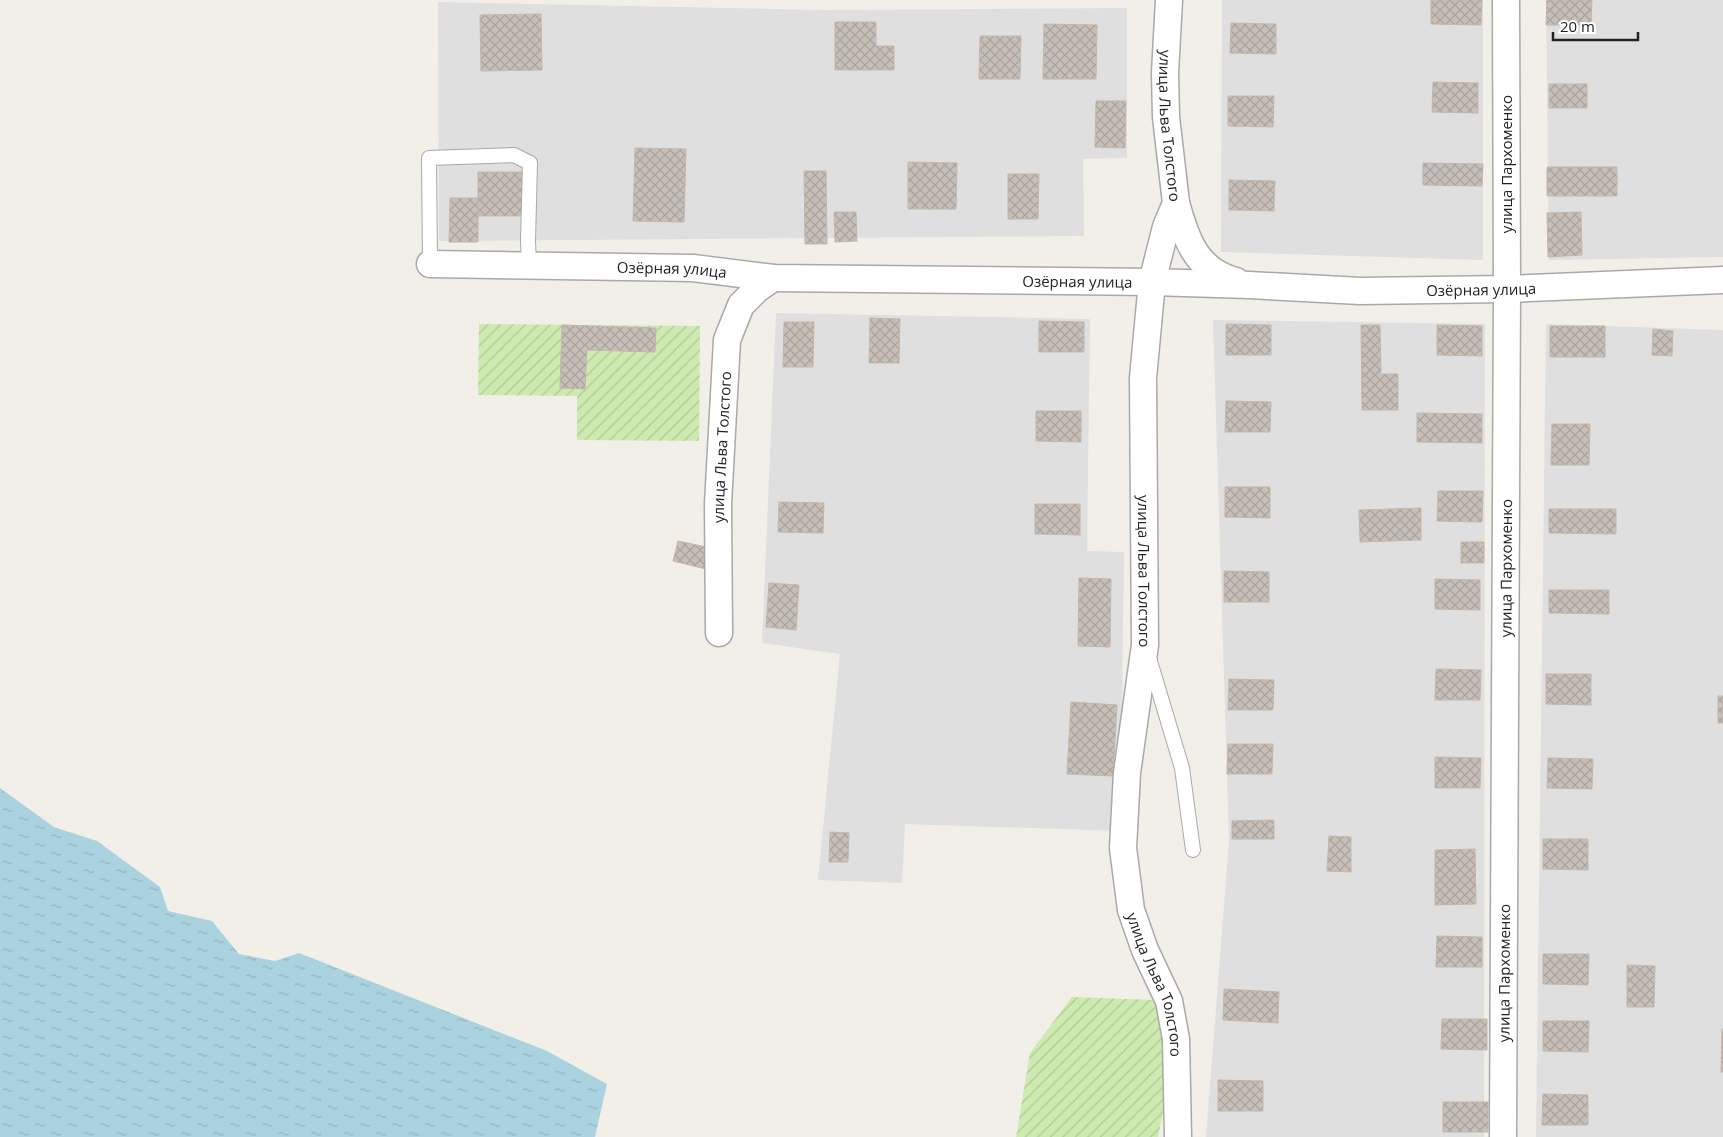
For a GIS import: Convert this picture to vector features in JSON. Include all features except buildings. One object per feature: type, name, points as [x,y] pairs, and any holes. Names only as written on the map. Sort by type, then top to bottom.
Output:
[{"type":"street","name":"улица Пархоменко","points":[[1503,1137],[1507,290],[1506,0]]},
{"type":"street","name":"улица Льва Толстого","points":[[1164,2],[1166,117],[1176,203],[1166,227],[1152,282],[1143,378],[1145,645],[1127,773],[1123,848],[1131,910],[1145,950],[1169,1001],[1176,1039],[1178,1137]]},
{"type":"street","points":[[1176,203],[1184,233],[1193,251],[1205,265],[1224,278],[1249,285]]},
{"type":"street","name":"Озёрная улица","points":[[430,264],[693,268],[773,278],[1152,282],[1360,291],[1507,290],[1723,280]]},
{"type":"street","name":"улица Льва Толстого","points":[[720,633],[718,504],[727,340],[741,305],[756,290],[773,278]]},
{"type":"lane","points":[[430,264],[429,158],[514,155],[530,163],[529,265]]},
{"type":"lane","points":[[1145,645],[1182,768],[1193,850]]},
{"type":"shaded area","points":[[1222,0],[1483,0],[1483,260],[1221,252]]},
{"type":"shaded area","points":[[1546,0],[1723,0],[1723,257],[1549,260]]},
{"type":"shaded area","points":[[438,2],[824,10],[1127,8],[1127,158],[1083,159],[1084,236],[439,241]]},
{"type":"shaded area","points":[[776,313],[1090,319],[1087,551],[1124,552],[1120,831],[905,824],[902,883],[818,880],[840,654],[762,643]]},
{"type":"shaded area","points":[[1213,320],[1485,324],[1484,1137],[1206,1137],[1229,841]]},
{"type":"shaded area","points":[[1546,324],[1723,330],[1723,1137],[1536,1137]]},
{"type":"green space","points":[[479,324],[700,326],[699,441],[577,440],[577,396],[478,395]]},
{"type":"green space","points":[[1072,997],[1154,1000],[1171,1074],[1158,1137],[1016,1137],[1030,1053]]},
{"type":"water","points":[[0,788],[54,827],[97,841],[160,887],[168,911],[212,921],[239,954],[275,961],[299,953],[547,1051],[607,1084],[595,1137],[0,1137]]}]
